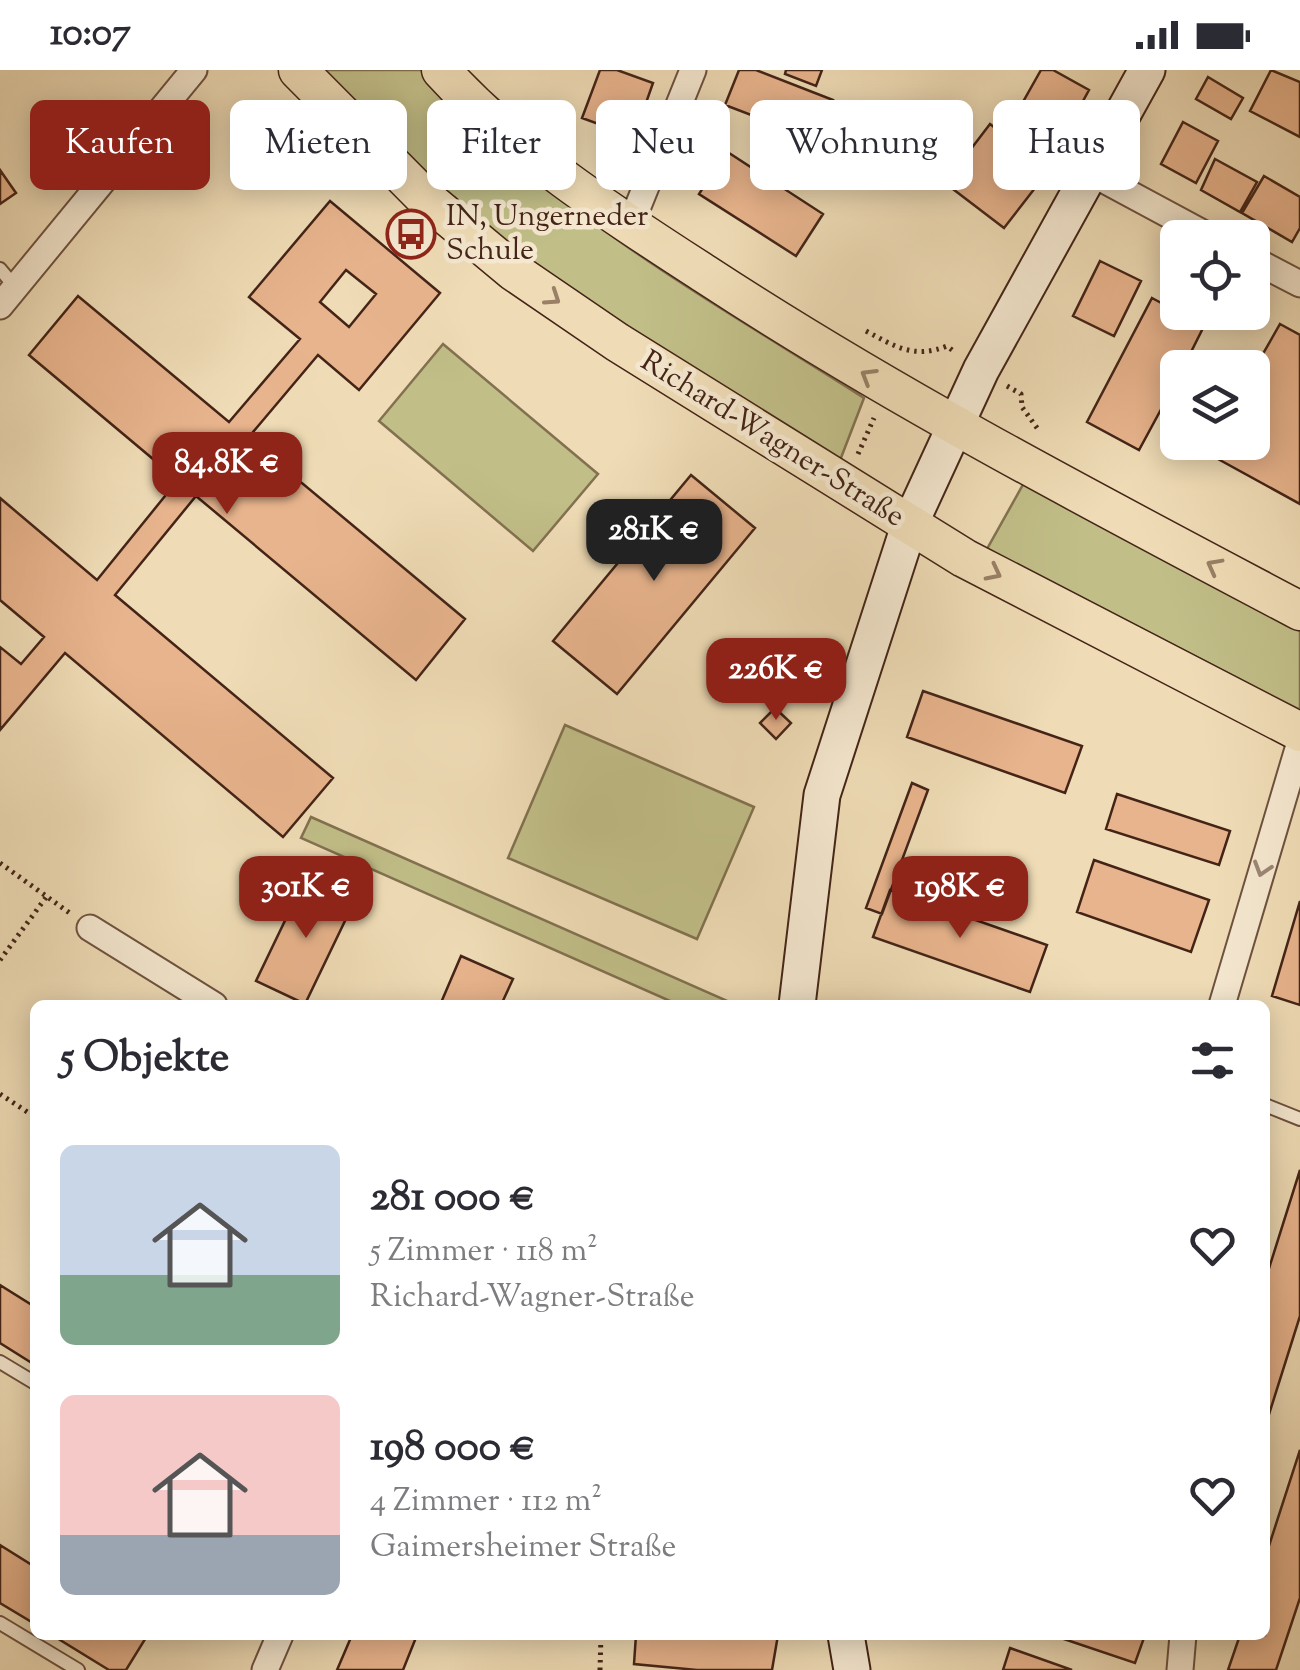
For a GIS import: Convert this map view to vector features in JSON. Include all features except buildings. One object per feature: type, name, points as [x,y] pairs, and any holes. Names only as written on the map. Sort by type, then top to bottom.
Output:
[{"type":"main road","name":"Richard-Wagner-Straße","points":[[298,70],[424,196],[512,271],[909,526],[1300,732]]},
{"type":"main road","points":[[441,70],[480,113],[630,226],[888,388],[1300,611]]},
{"type":"street","points":[[5,288],[194,70]]},
{"type":"street","points":[[630,226],[693,70]]},
{"type":"street","points":[[1131,100],[1147,70]]},
{"type":"street","points":[[799,1000],[822,794],[909,526],[981,370],[1084,190]]},
{"type":"street","points":[[1123,190],[1179,220]]},
{"type":"street","points":[[1270,268],[1300,284]]},
{"type":"street","points":[[1223,1000],[1300,742]]},
{"type":"street","points":[[90,928],[206,1000]]},
{"type":"street","points":[[265,1670],[278,1640]]},
{"type":"street","points":[[847,1640],[852,1670]]},
{"type":"street","points":[[1180,1670],[1182,1640]]},
{"type":"lane","points":[[1270,1107],[1300,1119]]},
{"type":"lane","points":[[0,1362],[30,1380]]},
{"type":"lane","points":[[0,1623],[78,1670]]},
{"type":"path","points":[[852,324],[905,352],[927,354],[947,346],[1021,394],[1027,416],[1044,436]]},
{"type":"path","points":[[843,487],[888,388]]},
{"type":"path","points":[[0,863],[90,928]]},
{"type":"path","points":[[0,960],[47,896]]},
{"type":"path","points":[[0,1094],[30,1115]]},
{"type":"path","points":[[600,1670],[601,1640]]},
{"type":"shaded area","points":[[325,70],[426,70],[454,100],[427,100],[427,175],[407,158],[407,100],[352,100]]},
{"type":"shaded area","points":[[445,190],[552,190],[632,250],[864,398],[839,463],[549,278]]},
{"type":"shaded area","points":[[443,344],[598,474],[533,551],[379,421]]},
{"type":"shaded area","points":[[1025,481],[1300,625],[1300,710],[987,549]]},
{"type":"shaded area","points":[[565,725],[754,807],[697,939],[508,858]]},
{"type":"shaded area","points":[[311,817],[725,1000],[668,1000],[301,838]]},
{"type":"place","name":"IN, Ungerneder Schule","points":[[411,234]]}]
